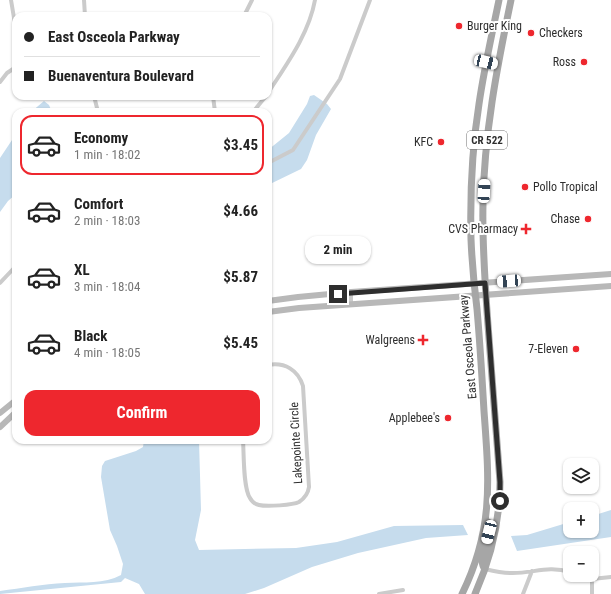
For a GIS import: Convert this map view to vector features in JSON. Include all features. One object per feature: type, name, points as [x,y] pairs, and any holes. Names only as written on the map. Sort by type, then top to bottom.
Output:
[{"type":"main road","name":"East Osceola Parkway","points":[[462,594],[474,569],[480,551],[487,514],[489,484],[474,284],[471,220],[473,165],[478,104],[499,0]]},
{"type":"main road","name":"East Osceola Parkway","points":[[475,594],[485,569],[492,545],[500,501],[483,234],[485,166],[491,106],[511,0]]},
{"type":"main road","points":[[272,300],[351,292],[611,274]]},
{"type":"main road","points":[[272,311],[299,308],[611,286]]},
{"type":"main road","points":[[0,413],[12,403]]},
{"type":"main road","points":[[0,427],[12,416]]},
{"type":"main road","points":[[485,569],[482,565],[482,560],[489,532],[487,514]]},
{"type":"street","points":[[11,0],[13,12]]},
{"type":"street","points":[[84,0],[85,12]]},
{"type":"street","points":[[246,12],[252,0]]},
{"type":"street","points":[[272,86],[301,38],[314,9],[315,0]]},
{"type":"street","points":[[272,161],[293,150],[340,79],[370,0]]},
{"type":"street","points":[[486,62],[498,65]]},
{"type":"street","points":[[0,82],[7,73],[12,70]]},
{"type":"street","points":[[256,108],[263,100]]},
{"type":"street","points":[[0,283],[12,270]]},
{"type":"street","points":[[351,292],[351,305]]},
{"type":"street","name":"Lakepointe Circle","points":[[243,444],[246,489],[251,500],[257,504],[266,506],[297,503],[306,496],[310,487],[303,386],[298,375],[290,368],[278,364],[272,365]]},
{"type":"street","points":[[487,455],[498,459]]},
{"type":"street","points":[[485,569],[510,573],[545,569],[563,570]]},
{"type":"street","points":[[523,594],[532,571]]},
{"type":"street","points":[[599,578],[611,577]]},
{"type":"street","points":[[592,582],[592,594]]},
{"type":"street","points":[[379,594],[403,590]]},
{"type":"water","points":[[314,95],[327,104],[331,109],[316,135],[307,160],[301,169],[272,183],[272,147],[289,133],[307,104],[310,96]]},
{"type":"water","points":[[44,101],[50,108],[36,108]]},
{"type":"water","points":[[12,140],[12,198],[0,212],[0,158]]},
{"type":"water","points":[[143,444],[199,444],[201,510],[195,540],[199,550],[296,548],[337,542],[394,526],[463,525],[468,535],[426,538],[358,553],[312,567],[264,588],[245,594],[145,594],[139,584],[125,578],[121,582],[0,594],[0,591],[41,585],[101,581],[121,575],[123,564],[110,530],[101,477],[102,466],[105,461],[136,451],[143,447]]},
{"type":"water","points":[[611,510],[611,537],[517,551],[511,536],[527,535],[563,524],[563,538],[599,538],[599,514]]},
{"type":"place","name":"Burger King","points":[[459,26]]},
{"type":"place","name":"Checkers","points":[[531,33]]},
{"type":"place","name":"Ross","points":[[584,62]]},
{"type":"place","name":"KFC","points":[[441,142]]},
{"type":"place","name":"Pollo Tropical","points":[[525,187]]},
{"type":"place","name":"Chase","points":[[588,219]]},
{"type":"place","name":"CVS Pharmacy","points":[[526,229]]},
{"type":"place","name":"Walgreens","points":[[423,340]]},
{"type":"place","name":"7-Eleven","points":[[576,349]]},
{"type":"place","name":"Applebee's","points":[[448,418]]},
{"type":"route","points":[[338,294],[485,283],[500,482],[500,501]]}]
